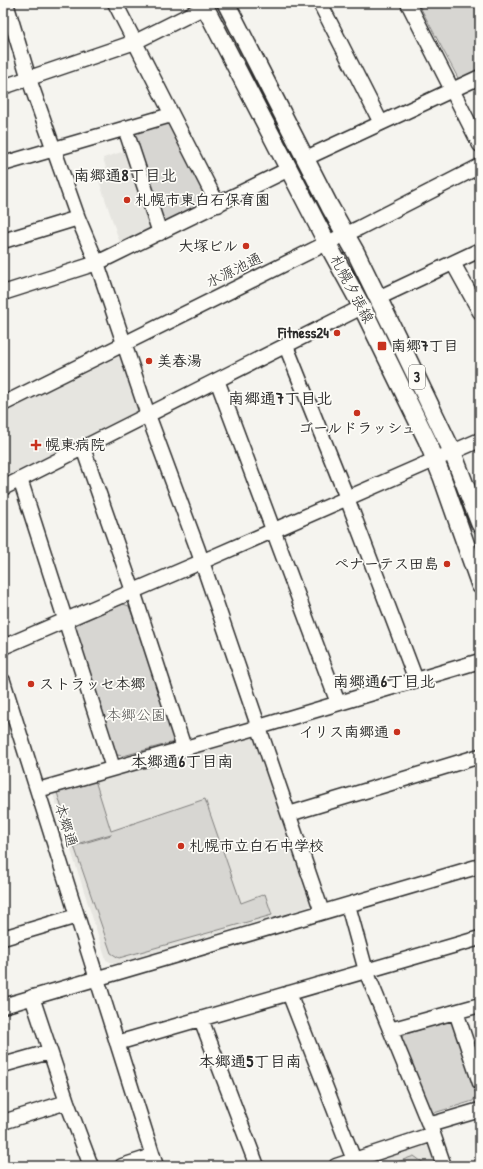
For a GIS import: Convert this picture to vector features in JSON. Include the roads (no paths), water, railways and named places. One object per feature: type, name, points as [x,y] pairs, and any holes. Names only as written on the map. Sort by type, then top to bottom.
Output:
[{"type":"main road","name":"札幌夕張線","points":[[226,3],[378,298],[452,451],[480,524]]},
{"type":"main road","name":"札幌夕張線","points":[[204,5],[327,243],[362,307],[435,459],[480,585]]},
{"type":"street","points":[[115,3],[218,205]]},
{"type":"street","points":[[320,3],[381,122]]},
{"type":"street","points":[[408,3],[480,145]]},
{"type":"street","points":[[8,5],[29,79],[78,218],[97,263],[148,415],[202,562],[322,912]]},
{"type":"street","points":[[3,87],[134,42],[204,5]]},
{"type":"street","points":[[306,158],[480,77]]},
{"type":"street","points":[[3,164],[171,115]]},
{"type":"street","points":[[126,128],[160,233]]},
{"type":"street","name":"水源池通","points":[[3,404],[345,235],[480,166]]},
{"type":"street","points":[[3,293],[97,263],[289,169]]},
{"type":"street","points":[[3,241],[78,218]]},
{"type":"street","points":[[378,298],[480,250]]},
{"type":"street","points":[[453,263],[480,312]]},
{"type":"street","points":[[3,488],[362,307]]},
{"type":"street","points":[[286,346],[347,498],[416,680]]},
{"type":"street","points":[[216,380],[338,703]]},
{"type":"street","points":[[3,647],[202,562],[480,440]]},
{"type":"street","points":[[83,448],[133,591],[184,748]]},
{"type":"street","points":[[20,480],[113,768]]},
{"type":"street","points":[[38,790],[259,727],[480,661]]},
{"type":"street","name":"本郷通","points":[[3,681],[8,715],[38,790],[154,1161]]},
{"type":"street","points":[[289,814],[480,756]]},
{"type":"street","points":[[3,1006],[480,866]]},
{"type":"street","points":[[348,905],[366,971],[431,1129],[444,1166]]},
{"type":"street","points":[[4,934],[77,916]]},
{"type":"street","points":[[117,1043],[480,938]]},
{"type":"street","points":[[288,993],[354,1160]]},
{"type":"street","points":[[32,997],[49,1052],[91,1166]]},
{"type":"street","points":[[390,1030],[480,1005]]},
{"type":"street","points":[[456,1012],[480,1083]]},
{"type":"street","points":[[200,1018],[257,1166]]},
{"type":"street","points":[[3,1065],[49,1052]]},
{"type":"street","points":[[3,1122],[67,1102]]},
{"type":"street","points":[[336,1166],[480,1110]]},
{"type":"street","points":[[122,1166],[154,1161]]},
{"type":"place","name":"札幌市東白石保育園","points":[[127,200]]},
{"type":"place","name":"大塚ビル","points":[[246,246]]},
{"type":"place","name":"Fitness24","points":[[337,333]]},
{"type":"place","name":"南郷7丁目","points":[[382,346]]},
{"type":"place","name":"美春湯","points":[[149,361]]},
{"type":"place","name":"ゴールドラッシュ","points":[[357,413]]},
{"type":"place","name":"幌東病院","points":[[36,445]]},
{"type":"place","name":"ペナーテス田島","points":[[447,564]]},
{"type":"place","name":"ストラッセ本郷","points":[[31,684]]},
{"type":"place","name":"イリス南郷通","points":[[397,732]]},
{"type":"place","name":"札幌市立白石中学校","points":[[181,846]]},
{"type":"district","name":"南郷通8丁目北","points":[[125,175]]},
{"type":"district","name":"南郷通7丁目北","points":[[280,398]]},
{"type":"district","name":"南郷通6丁目北","points":[[384,681]]},
{"type":"district","name":"本郷通6丁目南","points":[[182,761]]},
{"type":"district","name":"本郷通5丁目南","points":[[250,1061]]},
{"type":"park label","name":"本郷公園","points":[[136,715]]}]
